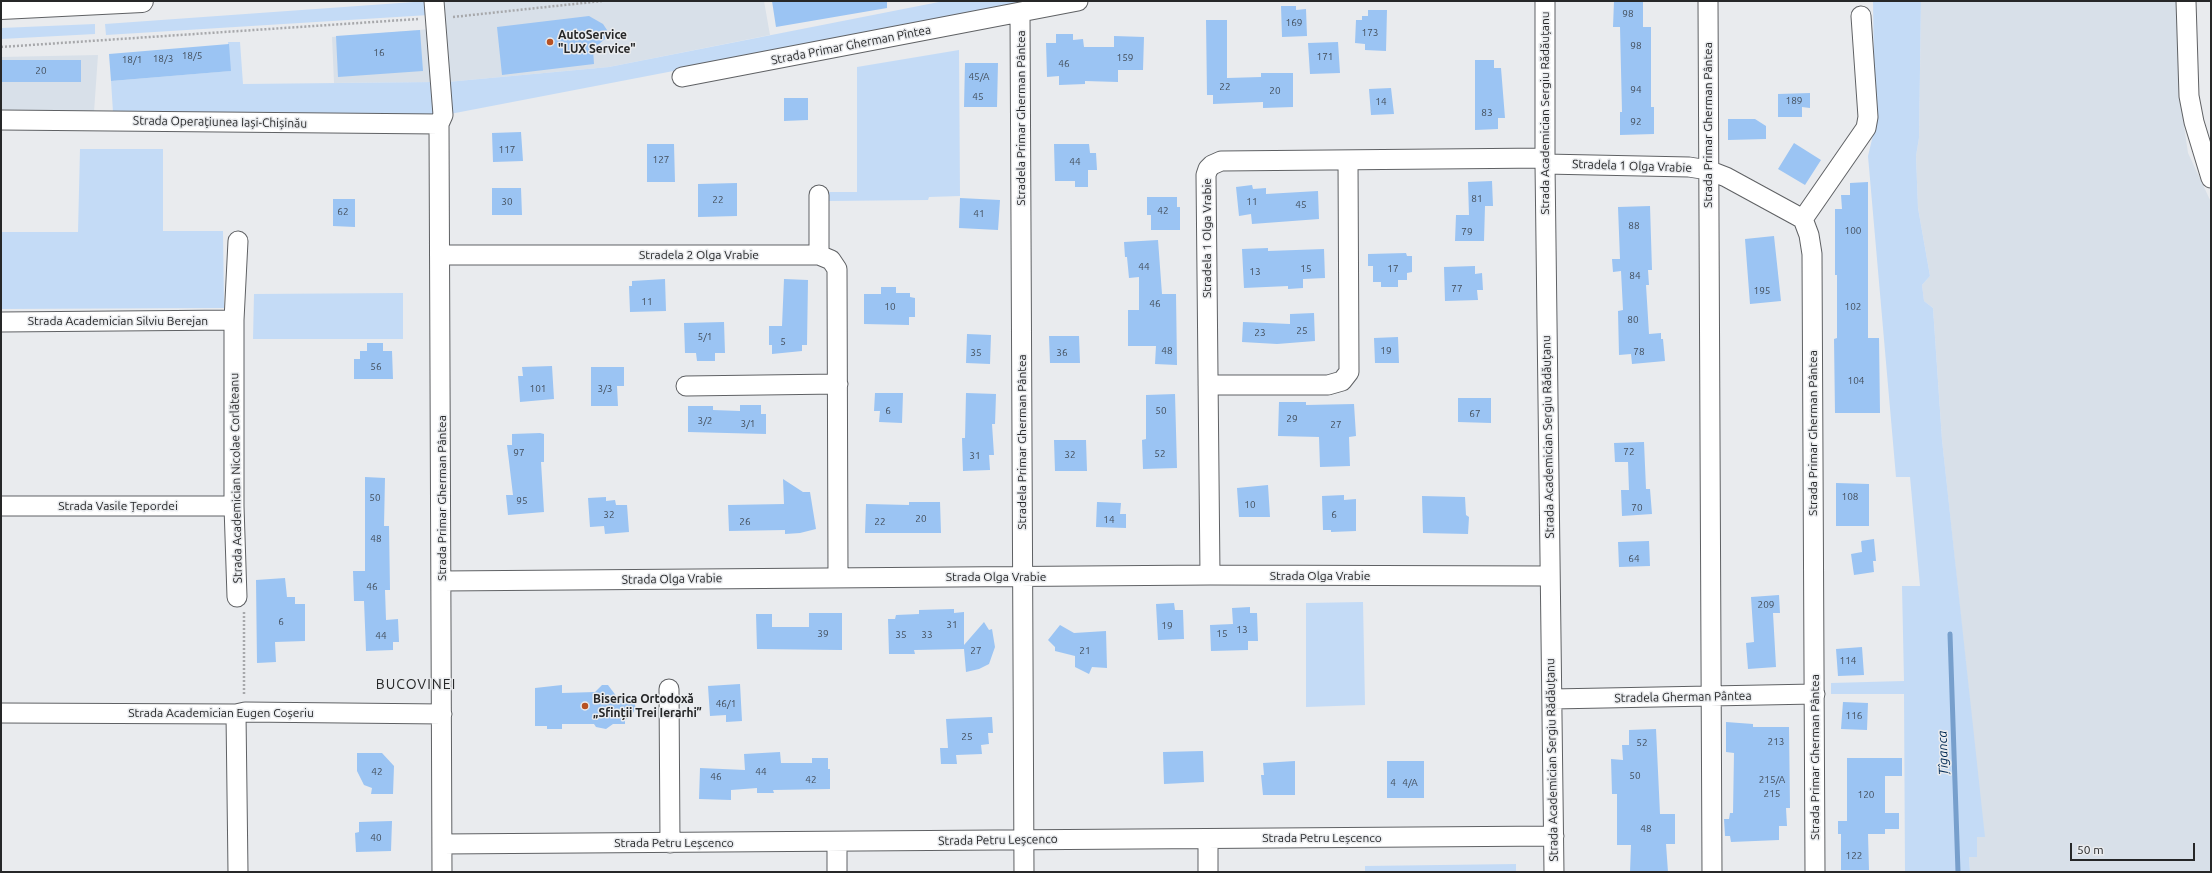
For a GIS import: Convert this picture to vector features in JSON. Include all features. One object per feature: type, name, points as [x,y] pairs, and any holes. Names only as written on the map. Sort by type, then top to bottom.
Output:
[{"type":"main road","points":[[1,8],[142,1]]},
{"type":"street","points":[[1020,12],[1078,1]]},
{"type":"street","name":"Strada Academician Sergiu Rădăuțanu","points":[[1545,1],[1549,576],[1554,872]]},
{"type":"street","name":"Strada Primar Gherman Pântea","points":[[1708,1],[1712,872]]},
{"type":"street","points":[[2186,1],[2189,96],[2194,122],[2211,178]]},
{"type":"street","name":"Strada Primar Gherman Pântea","points":[[435,9],[443,115],[440,124],[442,872]]},
{"type":"street","name":"Strada Primar Gherman Pîntea","points":[[682,78],[1020,12]]},
{"type":"street","name":"Stradela Primar Gherman Pântea","points":[[1020,12],[1024,872]]},
{"type":"street","points":[[1803,219],[1866,128],[1868,117],[1861,16]]},
{"type":"street","name":"Strada Operațiunea Iași-Chișinău","points":[[1,120],[440,124]]},
{"type":"street","points":[[1208,385],[1328,385],[1342,381],[1349,372],[1348,160]]},
{"type":"street","name":"Stradela 1 Olga Vrabie","points":[[1210,575],[1206,175],[1208,169],[1212,165],[1222,161],[1348,160],[1545,161],[1689,166],[1708,170],[1726,177],[1803,219]]},
{"type":"street","points":[[818,195],[819,256],[832,260],[837,269],[838,577]]},
{"type":"street","name":"Strada Primar Gherman Pântea","points":[[1803,219],[1809,235],[1812,254],[1815,872]]},
{"type":"street","name":"Strada Academician Nicolae Corlăteanu","points":[[237,597],[234,506],[234,320],[238,241]]},
{"type":"street","name":"Stradela 2 Olga Vrabie","points":[[441,255],[819,256]]},
{"type":"street","name":"Strada Academician Silviu Berejan","points":[[1,322],[234,320]]},
{"type":"street","points":[[686,386],[838,384]]},
{"type":"street","name":"Strada Vasile Țepordei","points":[[1,506],[234,506]]},
{"type":"street","name":"Strada Olga Vrabie","points":[[442,581],[1210,575],[1549,576]]},
{"type":"street","points":[[669,689],[670,843]]},
{"type":"street","name":"Stradela Gherman Pântea","points":[[1552,699],[1815,694]]},
{"type":"street","name":"Strada Academician Eugen Coșeriu","points":[[1,713],[442,714]]},
{"type":"street","points":[[238,872],[240,713]]},
{"type":"street","name":"Strada Petru Leșcenco","points":[[442,844],[1554,836]]},
{"type":"street","points":[[1208,839],[1208,872]]},
{"type":"street","points":[[837,842],[837,872]]},
{"type":"path","points":[[1,47],[435,9],[482,15],[602,1]]},
{"type":"path","name":"Strada Academician Nicolae Corlăteanu","points":[[237,597],[243,602],[244,605],[240,713]]},
{"type":"shaded area","points":[[428,1],[429,15],[106,35],[105,24]]},
{"type":"shaded area","points":[[440,1],[764,1],[770,35],[609,67],[447,82]]},
{"type":"shaded area","points":[[944,1],[1037,1],[450,114],[447,82],[609,67]]},
{"type":"shaded area","points":[[1873,1],[1921,1],[1919,138],[1916,156],[1918,208],[1930,276],[1922,285],[1924,301],[1933,308],[1942,440],[1985,837],[1977,837],[1977,857],[1969,857],[1970,872],[1905,872],[1904,694],[1831,694],[1831,683],[1904,681],[1902,586],[1920,586],[1910,477],[1896,477],[1868,156],[1875,127]]},
{"type":"shaded area","points":[[1921,1],[2179,1],[2184,125],[2188,153],[2211,202],[2211,872],[1970,872],[1969,857],[1977,837],[1984,837],[1942,440],[1933,308],[1924,301],[1922,285],[1930,276],[1918,208],[1916,156],[1919,138]]},
{"type":"shaded area","points":[[95,24],[95,34],[1,39],[1,28]]},
{"type":"shaded area","points":[[431,29],[435,82],[334,83],[332,37]]},
{"type":"shaded area","points":[[228,42],[240,42],[243,84],[435,82],[437,116],[113,112],[111,81],[230,71]]},
{"type":"shaded area","points":[[959,50],[960,196],[929,197],[928,200],[829,201],[829,192],[857,192],[857,67]]},
{"type":"shaded area","points":[[98,55],[94,112],[1,112],[1,57]]},
{"type":"shaded area","points":[[80,149],[163,149],[163,231],[223,231],[224,308],[1,309],[1,232],[78,232]]},
{"type":"shaded area","points":[[403,293],[403,339],[253,339],[254,294]]},
{"type":"shaded area","points":[[1363,602],[1365,705],[1306,707],[1306,603]]},
{"type":"shaded area","points":[[1516,864],[1516,872],[1365,872],[1365,866]]},
{"type":"building","points":[[772,1],[887,1],[887,8],[776,27]]},
{"type":"building","points":[[1614,1],[1643,1],[1643,27],[1651,27],[1651,107],[1654,107],[1654,134],[1620,135],[1620,112],[1622,112],[1620,27],[1613,27]]},
{"type":"building","points":[[1281,6],[1296,6],[1296,10],[1306,9],[1307,36],[1282,37]]},
{"type":"building","points":[[1368,10],[1387,10],[1386,51],[1365,50],[1365,44],[1355,43],[1356,20],[1362,20],[1362,16],[1368,16]]},
{"type":"building","name":"AutoService \"LUX Service\"","points":[[589,16],[603,24],[607,30],[605,39],[593,49],[594,64],[502,75],[497,27]]},
{"type":"building","points":[[1206,20],[1227,20],[1227,78],[1261,77],[1261,73],[1293,73],[1293,107],[1263,108],[1263,102],[1213,104],[1213,95],[1207,95]]},
{"type":"building","points":[[420,30],[423,71],[338,77],[336,36]]},
{"type":"building","points":[[1056,34],[1073,34],[1073,40],[1083,39],[1084,47],[1114,47],[1114,36],[1144,37],[1143,70],[1118,70],[1118,82],[1085,81],[1085,84],[1059,85],[1059,76],[1047,77],[1046,43],[1056,43]]},
{"type":"building","points":[[1338,42],[1340,73],[1310,74],[1308,43]]},
{"type":"building","points":[[229,44],[231,71],[111,81],[109,54]]},
{"type":"building","points":[[1,60],[81,60],[81,82],[1,82]]},
{"type":"building","points":[[1475,60],[1494,60],[1494,68],[1501,68],[1505,118],[1498,118],[1498,129],[1475,130]]},
{"type":"building","points":[[965,63],[998,63],[997,107],[964,107]]},
{"type":"building","points":[[1391,88],[1394,114],[1371,115],[1369,89]]},
{"type":"building","points":[[1810,93],[1810,108],[1802,107],[1802,117],[1778,117],[1778,94]]},
{"type":"building","points":[[784,98],[808,98],[808,120],[784,121]]},
{"type":"building","points":[[1728,119],[1755,119],[1766,126],[1766,139],[1728,140]]},
{"type":"building","points":[[521,132],[523,161],[493,162],[492,133]]},
{"type":"building","points":[[1794,143],[1821,160],[1805,185],[1778,169]]},
{"type":"building","points":[[647,144],[674,144],[675,182],[647,182]]},
{"type":"building","points":[[1054,144],[1089,144],[1090,153],[1096,153],[1097,170],[1088,170],[1088,187],[1075,187],[1075,181],[1055,181]]},
{"type":"building","points":[[1492,181],[1493,206],[1485,206],[1484,241],[1455,241],[1456,215],[1469,215],[1468,182]]},
{"type":"building","points":[[1868,182],[1868,338],[1879,338],[1880,413],[1835,413],[1834,339],[1837,338],[1837,275],[1835,275],[1835,209],[1842,209],[1841,195],[1850,195],[1850,183]]},
{"type":"building","points":[[737,183],[737,216],[698,217],[698,184]]},
{"type":"building","points":[[1252,185],[1253,189],[1266,188],[1266,194],[1318,191],[1319,219],[1252,224],[1251,214],[1239,216],[1236,187]]},
{"type":"building","points":[[492,188],[521,188],[522,215],[492,215]]},
{"type":"building","points":[[1147,197],[1177,197],[1177,207],[1180,207],[1180,230],[1151,230],[1151,215],[1147,215]]},
{"type":"building","points":[[960,198],[1000,200],[998,230],[959,228]]},
{"type":"building","points":[[333,199],[355,199],[355,227],[333,226]]},
{"type":"building","points":[[1650,206],[1652,270],[1648,270],[1649,285],[1646,285],[1649,334],[1661,333],[1665,361],[1632,364],[1631,354],[1619,355],[1618,311],[1623,310],[1621,271],[1613,272],[1612,259],[1620,259],[1618,207]]},
{"type":"building","points":[[1774,236],[1781,301],[1750,304],[1745,239]]},
{"type":"building","points":[[1158,240],[1162,294],[1176,294],[1177,365],[1155,364],[1156,346],[1128,346],[1128,310],[1139,310],[1139,277],[1129,278],[1124,242]]},
{"type":"building","points":[[1268,248],[1268,251],[1324,249],[1325,278],[1303,279],[1303,288],[1288,289],[1288,286],[1244,288],[1242,249]]},
{"type":"building","points":[[1406,253],[1407,256],[1412,256],[1412,272],[1407,273],[1407,280],[1398,280],[1398,287],[1381,287],[1381,282],[1373,282],[1373,266],[1368,266],[1368,254]]},
{"type":"building","points":[[1475,266],[1475,274],[1482,273],[1483,290],[1477,290],[1478,300],[1445,301],[1444,267]]},
{"type":"building","points":[[665,279],[666,311],[630,312],[629,286],[632,286],[632,281]]},
{"type":"building","points":[[784,279],[808,280],[807,345],[802,345],[802,351],[772,354],[772,345],[769,345],[769,326],[782,326]]},
{"type":"building","points":[[881,287],[896,287],[896,293],[910,293],[910,297],[915,298],[915,317],[909,317],[909,325],[864,324],[864,294],[881,294]]},
{"type":"building","points":[[1314,313],[1315,341],[1277,344],[1242,342],[1243,322],[1290,324],[1290,314]]},
{"type":"building","points":[[724,322],[725,353],[715,353],[715,361],[697,361],[696,353],[685,353],[684,323]]},
{"type":"building","points":[[967,334],[991,335],[990,364],[966,363]]},
{"type":"building","points":[[1049,336],[1079,336],[1080,363],[1050,363]]},
{"type":"building","points":[[1398,337],[1399,363],[1375,363],[1374,338]]},
{"type":"building","points":[[367,343],[383,343],[383,351],[392,351],[393,379],[354,379],[354,359],[360,359],[360,351],[367,351]]},
{"type":"building","points":[[552,366],[554,399],[520,402],[518,376],[523,376],[522,367]]},
{"type":"building","points":[[591,367],[624,367],[624,386],[617,386],[618,406],[591,406]]},
{"type":"building","points":[[875,393],[903,393],[902,423],[879,422],[880,411],[874,411]]},
{"type":"building","points":[[966,393],[996,394],[995,424],[992,424],[994,455],[989,455],[990,470],[963,471],[962,438],[965,438]]},
{"type":"building","points":[[1175,394],[1177,468],[1143,469],[1142,440],[1146,439],[1146,395]]},
{"type":"building","points":[[1458,398],[1491,398],[1491,423],[1458,422]]},
{"type":"building","points":[[1279,402],[1306,402],[1306,405],[1354,404],[1356,436],[1349,437],[1350,466],[1320,467],[1319,437],[1278,436]]},
{"type":"building","points":[[740,405],[761,405],[761,414],[766,414],[766,434],[688,432],[688,406],[713,406],[713,410],[740,411]]},
{"type":"building","points":[[512,434],[544,434],[544,462],[541,462],[544,512],[508,515],[506,495],[513,495],[507,445],[512,445]]},
{"type":"building","points":[[1054,440],[1086,440],[1087,471],[1055,471]]},
{"type":"building","points":[[1644,442],[1646,489],[1650,489],[1652,514],[1622,516],[1621,490],[1629,490],[1628,462],[1615,462],[1614,443]]},
{"type":"building","points":[[365,477],[385,478],[384,526],[389,526],[390,590],[385,590],[386,620],[398,619],[399,642],[393,642],[393,650],[366,651],[364,601],[354,601],[353,571],[365,571]]},
{"type":"building","points":[[783,479],[803,492],[810,492],[816,529],[800,533],[785,534],[785,530],[729,531],[728,505],[784,504]]},
{"type":"building","points":[[1836,483],[1869,484],[1869,526],[1836,526]]},
{"type":"building","points":[[1268,485],[1270,517],[1239,517],[1237,488]]},
{"type":"building","points":[[1344,495],[1344,500],[1356,499],[1356,531],[1331,532],[1331,530],[1323,530],[1322,496]]},
{"type":"building","points":[[1422,496],[1465,497],[1466,515],[1469,517],[1468,534],[1423,533]]},
{"type":"building","points":[[606,497],[606,501],[615,500],[616,505],[627,505],[629,532],[605,534],[604,526],[590,527],[588,498]]},
{"type":"building","points":[[909,502],[940,502],[941,533],[865,533],[866,504],[909,505]]},
{"type":"building","points":[[1097,502],[1121,503],[1120,514],[1126,514],[1126,528],[1096,527]]},
{"type":"building","points":[[1874,539],[1876,561],[1873,561],[1874,572],[1854,575],[1851,554],[1862,552],[1861,541]]},
{"type":"building","points":[[1649,541],[1650,566],[1619,567],[1618,542]]},
{"type":"building","points":[[285,578],[287,597],[295,597],[295,604],[305,604],[305,641],[275,642],[276,662],[257,663],[256,580]]},
{"type":"building","points":[[1779,595],[1780,613],[1773,613],[1776,667],[1748,669],[1746,643],[1754,642],[1751,597]]},
{"type":"building","points":[[1174,603],[1175,610],[1183,610],[1184,639],[1158,640],[1156,604]]},
{"type":"building","points":[[1250,607],[1250,613],[1257,613],[1258,641],[1248,641],[1248,650],[1211,651],[1210,625],[1233,624],[1232,608]]},
{"type":"building","points":[[954,609],[954,613],[964,612],[964,645],[984,622],[989,630],[992,629],[995,647],[989,664],[979,669],[966,672],[964,649],[914,650],[915,654],[889,654],[888,619],[895,619],[896,615],[919,614],[919,610]]},
{"type":"building","points":[[809,613],[842,613],[842,650],[757,649],[756,614],[772,614],[772,627],[809,627]]},
{"type":"building","points":[[1060,625],[1074,633],[1106,631],[1107,668],[1092,667],[1089,674],[1075,667],[1075,656],[1055,651],[1055,647],[1048,640]]},
{"type":"building","points":[[1862,647],[1864,675],[1838,676],[1836,649]]},
{"type":"building","points":[[740,684],[742,721],[726,722],[726,715],[710,716],[708,686]]},
{"type":"building","name":"Biserica Ortodoxă „Sfinții Trei Ierarhi”","points":[[562,685],[562,693],[595,692],[602,685],[608,685],[617,697],[628,696],[633,699],[636,708],[631,716],[625,720],[625,724],[613,724],[606,729],[596,727],[594,724],[562,724],[562,729],[547,729],[547,726],[535,726],[535,688]]},
{"type":"building","points":[[1843,702],[1868,703],[1867,730],[1841,729]]},
{"type":"building","points":[[992,717],[993,733],[988,733],[989,744],[981,745],[982,754],[956,755],[957,764],[941,764],[940,748],[948,748],[946,719]]},
{"type":"building","points":[[1726,722],[1753,724],[1753,727],[1789,727],[1790,808],[1786,808],[1787,826],[1779,826],[1779,840],[1731,842],[1730,836],[1725,836],[1724,819],[1729,819],[1730,813],[1733,813],[1734,753],[1726,752]]},
{"type":"building","points":[[1656,729],[1660,814],[1675,814],[1675,844],[1666,844],[1668,872],[1630,872],[1631,845],[1617,845],[1617,794],[1612,794],[1611,759],[1623,760],[1622,745],[1629,745],[1629,730]]},
{"type":"building","points":[[1203,751],[1204,782],[1164,784],[1163,752]]},
{"type":"building","points":[[780,752],[781,763],[812,763],[812,758],[828,758],[828,769],[830,769],[830,789],[773,790],[774,793],[757,793],[757,788],[731,790],[731,800],[699,799],[700,768],[745,770],[744,754]]},
{"type":"building","points":[[357,753],[382,753],[394,766],[393,794],[371,794],[372,788],[364,785],[357,771]]},
{"type":"building","points":[[1847,758],[1902,758],[1902,776],[1885,776],[1885,813],[1899,813],[1899,829],[1885,829],[1885,834],[1868,834],[1869,870],[1841,870],[1841,834],[1838,834],[1838,821],[1847,821]]},
{"type":"building","points":[[1295,761],[1295,795],[1263,795],[1261,775],[1264,775],[1263,763]]},
{"type":"building","points":[[1387,761],[1424,761],[1424,798],[1387,798]]},
{"type":"building","points":[[392,821],[391,851],[356,852],[355,833],[359,832],[359,822]]},
{"type":"waterway","name":"Țîganca","points":[[1950,634],[1958,872]]},
{"type":"place","name":"AutoService \"LUX Service\"","points":[[550,42]]},
{"type":"place","name":"Biserica Ortodoxă „Sfinții Trei Ierarhi”","points":[[585,706]]},
{"type":"district","name":"BUCOVINEI","points":[[416,684]]}]
